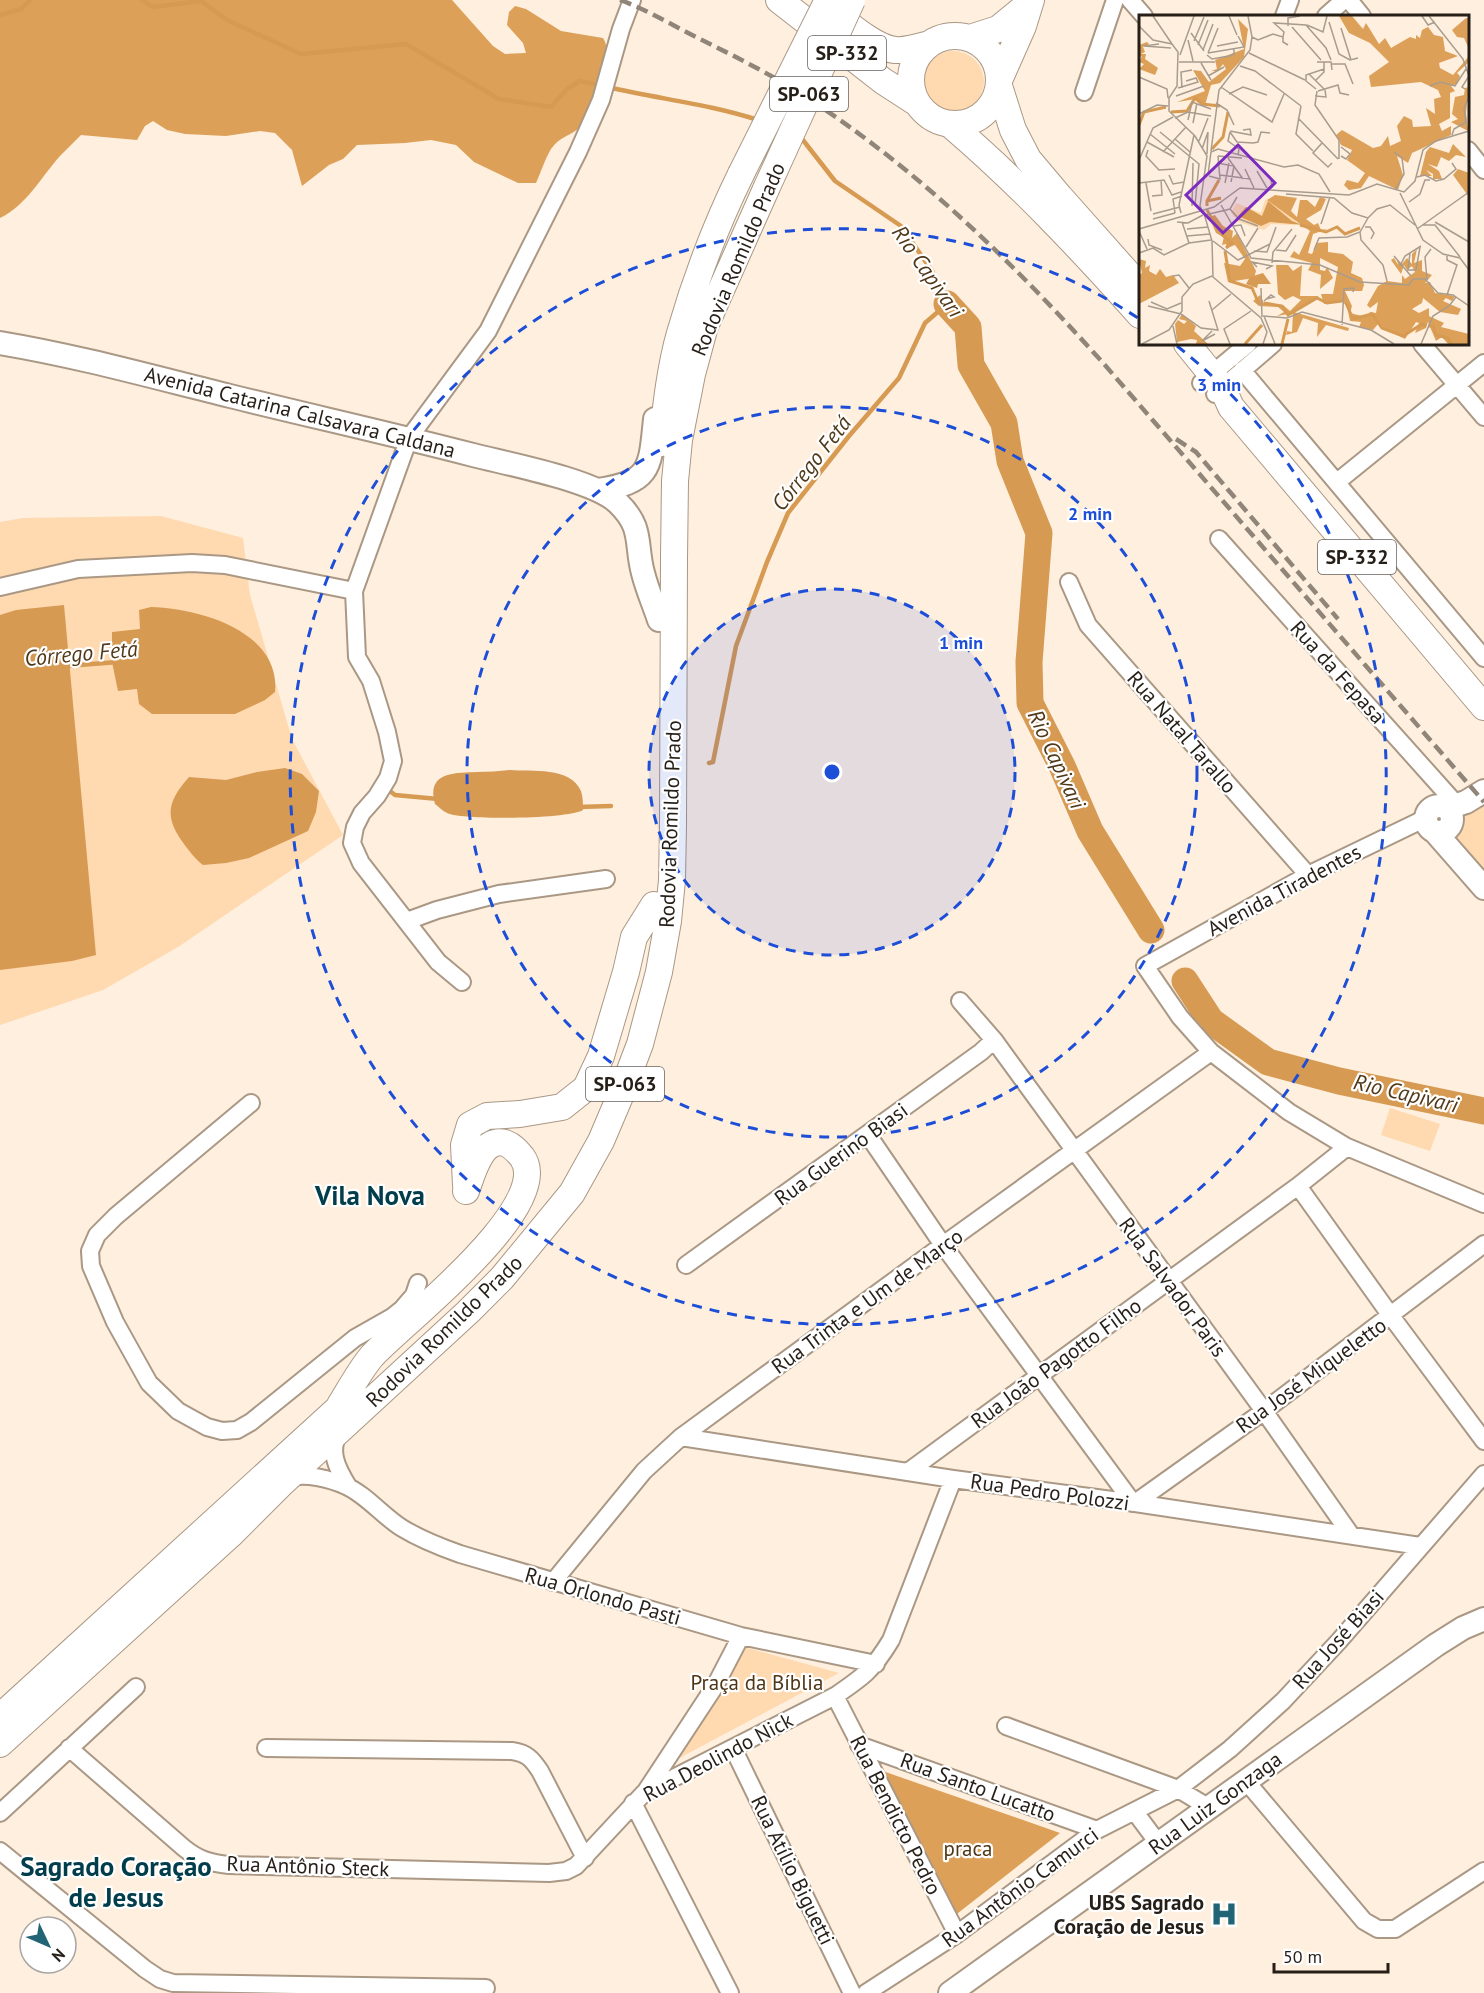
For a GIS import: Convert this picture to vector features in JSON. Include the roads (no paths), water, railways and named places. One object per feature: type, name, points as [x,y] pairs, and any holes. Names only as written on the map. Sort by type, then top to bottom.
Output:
[{"type":"main road","name":"SP-332","points":[[779,0],[883,81],[917,103],[931,118],[951,125],[994,162],[1078,245],[1139,314]]},
{"type":"main road","name":"SP-332","points":[[816,0],[881,46],[895,50],[929,44],[949,36],[970,38]]},
{"type":"main road","name":"Rodovia Romildo Prado","points":[[0,1717],[493,1264],[532,1218],[575,1155],[601,1101],[624,1042],[649,944],[654,905],[658,827],[659,482],[669,391],[679,335],[707,255],[739,177],[828,0]]},
{"type":"main road","name":"Rodovia Romildo Prado","points":[[0,1744],[230,1535],[280,1485],[502,1278],[572,1193],[601,1141],[640,1044],[659,972],[668,921],[672,880],[674,547],[679,440],[692,374],[705,326],[852,0]]},
{"type":"main road","points":[[970,38],[998,29],[1030,1]]},
{"type":"main road","points":[[951,125],[968,123],[983,115],[994,102],[1030,1]]},
{"type":"main road","points":[[970,38],[991,53],[997,65],[1013,130],[1028,159],[1139,286]]},
{"type":"main road","name":"SP-332","points":[[917,103],[911,88],[912,71],[918,56],[929,44]]},
{"type":"main road","name":"SP-332","points":[[1168,345],[1215,389],[1484,707]]},
{"type":"main road","name":"SP-332","points":[[1188,345],[1215,389]]},
{"type":"main road","points":[[339,1407],[371,1357],[451,1284],[514,1212],[527,1174],[526,1163],[516,1149],[505,1143],[496,1142],[487,1146],[466,1191],[464,1145],[466,1134],[471,1125],[487,1116],[520,1114],[562,1107],[586,1088],[604,1044],[634,937],[654,905]]},
{"type":"street","points":[[462,982],[438,962],[361,863],[352,843],[355,827],[362,813],[377,796],[388,778],[393,761],[387,732],[371,681],[357,657],[354,591],[409,438],[488,331],[578,152],[601,100],[621,29],[632,0]]},
{"type":"street","points":[[1083,92],[1115,0]]},
{"type":"street","points":[[1130,0],[1143,15]]},
{"type":"street","points":[[1284,15],[1290,0]]},
{"type":"street","points":[[1327,15],[1344,0]]},
{"type":"street","points":[[1349,0],[1361,15]]},
{"type":"street","points":[[598,490],[623,486],[644,474],[650,454],[657,400],[676,312],[698,254],[739,177]]},
{"type":"street","name":"Avenida Catarina Calsavara Caldana","points":[[0,343],[110,365],[409,438],[566,479],[598,490]]},
{"type":"street","points":[[1215,389],[1247,345]]},
{"type":"street","points":[[1215,389],[1272,345]]},
{"type":"street","points":[[1423,345],[1484,417]]},
{"type":"street","points":[[1337,482],[1484,363]]},
{"type":"street","points":[[1242,370],[1484,658]]},
{"type":"street","points":[[598,490],[618,503],[636,529],[642,571],[659,620]]},
{"type":"street","name":"Rua da Fepasa","points":[[1220,539],[1452,813]]},
{"type":"street","points":[[0,587],[78,569],[192,563],[225,565],[354,591]]},
{"type":"street","name":"Rua Natal Tarallo","points":[[1069,582],[1088,625],[1308,875]]},
{"type":"street","points":[[1452,813],[1456,856],[1484,888]]},
{"type":"street","name":"Avenida Tiradentes","points":[[1211,1052],[1180,1017],[1145,966],[1308,875],[1452,813]]},
{"type":"street","points":[[407,921],[451,906],[499,894],[606,879]]},
{"type":"street","name":"Rua Salvador Paris","points":[[960,1000],[994,1040],[1167,1281],[1264,1411],[1351,1535]]},
{"type":"street","name":"Rua Guerino Biasi","points":[[686,1265],[981,1053],[994,1040]]},
{"type":"street","points":[[1211,1052],[1289,1112],[1347,1147],[1484,1203]]},
{"type":"street","name":"Rua Trinta e Um de Março","points":[[553,1582],[644,1471],[681,1437],[1211,1052]]},
{"type":"street","points":[[251,1103],[116,1216],[97,1235],[90,1251],[91,1266],[115,1322],[149,1383],[178,1411],[207,1427],[222,1431],[237,1430],[251,1422],[355,1338],[386,1321],[402,1309],[414,1295],[418,1283]]},
{"type":"street","points":[[868,1135],[943,1245],[1134,1503]]},
{"type":"street","name":"Rua João Pagotto Filho","points":[[909,1472],[1298,1186],[1347,1147]]},
{"type":"street","points":[[1298,1186],[1390,1316],[1484,1441]]},
{"type":"street","name":"Rua José Miqueletto","points":[[1134,1503],[1264,1411],[1484,1244]]},
{"type":"street","points":[[348,1486],[335,1461],[333,1446],[340,1432],[502,1278]]},
{"type":"street","name":"Rua Pedro Polozzi","points":[[681,1437],[952,1479],[1134,1503],[1420,1546]]},
{"type":"street","name":"Rua José Biasi","points":[[1178,1789],[1230,1749],[1282,1701],[1339,1641],[1484,1474]]},
{"type":"street","points":[[280,1485],[293,1477],[312,1476],[348,1486]]},
{"type":"street","name":"Rua Deolindo Nick","points":[[585,1858],[639,1798],[835,1696],[858,1681],[876,1664],[891,1640],[952,1479]]},
{"type":"street","name":"Rua Orlondo Pasti","points":[[348,1486],[400,1526],[428,1542],[460,1554],[741,1636],[876,1664]]},
{"type":"street","name":"Rua Luiz Gonzaga","points":[[950,1993],[1436,1645],[1463,1628],[1484,1619]]},
{"type":"street","points":[[730,1993],[639,1798],[715,1686],[741,1636]]},
{"type":"street","points":[[0,1813],[136,1687]]},
{"type":"street","name":"Rua Bendicto Pedro","points":[[835,1696],[957,1934]]},
{"type":"street","points":[[1006,1726],[1178,1789],[1208,1807]]},
{"type":"street","name":"Rua Santo Lucatto","points":[[859,1745],[1097,1830]]},
{"type":"street","points":[[266,1748],[524,1752],[540,1771],[585,1858]]},
{"type":"street","name":"Rua Atílio Biguetti","points":[[733,1748],[852,1993]]},
{"type":"street","name":"Rua Antônio Steck","points":[[69,1749],[184,1848],[198,1859],[209,1863],[549,1873],[566,1870],[585,1858]]},
{"type":"street","points":[[1246,1781],[1364,1921],[1378,1929],[1395,1929],[1484,1872]]},
{"type":"street","name":"Rua Antônio Camurci","points":[[866,1993],[957,1934],[1097,1830],[1178,1789]]},
{"type":"street","points":[[1135,1812],[1158,1843]]},
{"type":"street","points":[[0,1851],[145,1969],[160,1979],[173,1983],[486,1988]]},
{"type":"waterway","name":"Rio Capivari","points":[[0,15],[21,9],[30,0]]},
{"type":"waterway","name":"Rio Capivari","points":[[142,0],[153,7],[201,1],[227,20],[301,54],[406,44],[499,99],[551,107],[567,89],[580,81],[600,85]]},
{"type":"waterway","name":"Rio Capivari","points":[[608,87],[721,110],[758,120]]},
{"type":"waterway","name":"Córrego Fetá","points":[[709,763],[713,762],[736,646],[788,513],[899,378],[925,323],[947,304],[932,271],[901,226],[835,181],[799,135]]},
{"type":"waterway","name":"Rio Capivari","points":[[947,304],[968,327],[971,365],[1004,423],[1010,461],[1039,533],[1029,662],[1030,703],[1062,766],[1090,831],[1151,930]]},
{"type":"waterway","name":"Córrego Fetá","points":[[66,666],[118,662]]},
{"type":"waterway","name":"Córrego Fetá","points":[[386,788],[395,795],[438,799]]},
{"type":"waterway","name":"Córrego Fetá","points":[[578,807],[611,806]]},
{"type":"waterway","name":"Rio Capivari","points":[[1185,981],[1211,1021],[1268,1062],[1339,1081],[1484,1111]]},
{"type":"railway","points":[[620,0],[747,63],[807,97],[898,164],[970,226],[1072,328],[1484,802]]},
{"type":"railway","points":[[1176,439],[1196,452],[1338,619]]},
{"type":"place","name":"UBS Sagrado Coração de Jesus","points":[[1224,1914]]},
{"type":"district","name":"Vila Nova","points":[[370,1195]]},
{"type":"district","name":"Sagrado Coração de Jesus","points":[[116,1882]]},
{"type":"park label","name":"Praça da Bíblia","points":[[757,1682]]},
{"type":"park label","name":"praca","points":[[968,1848]]}]
